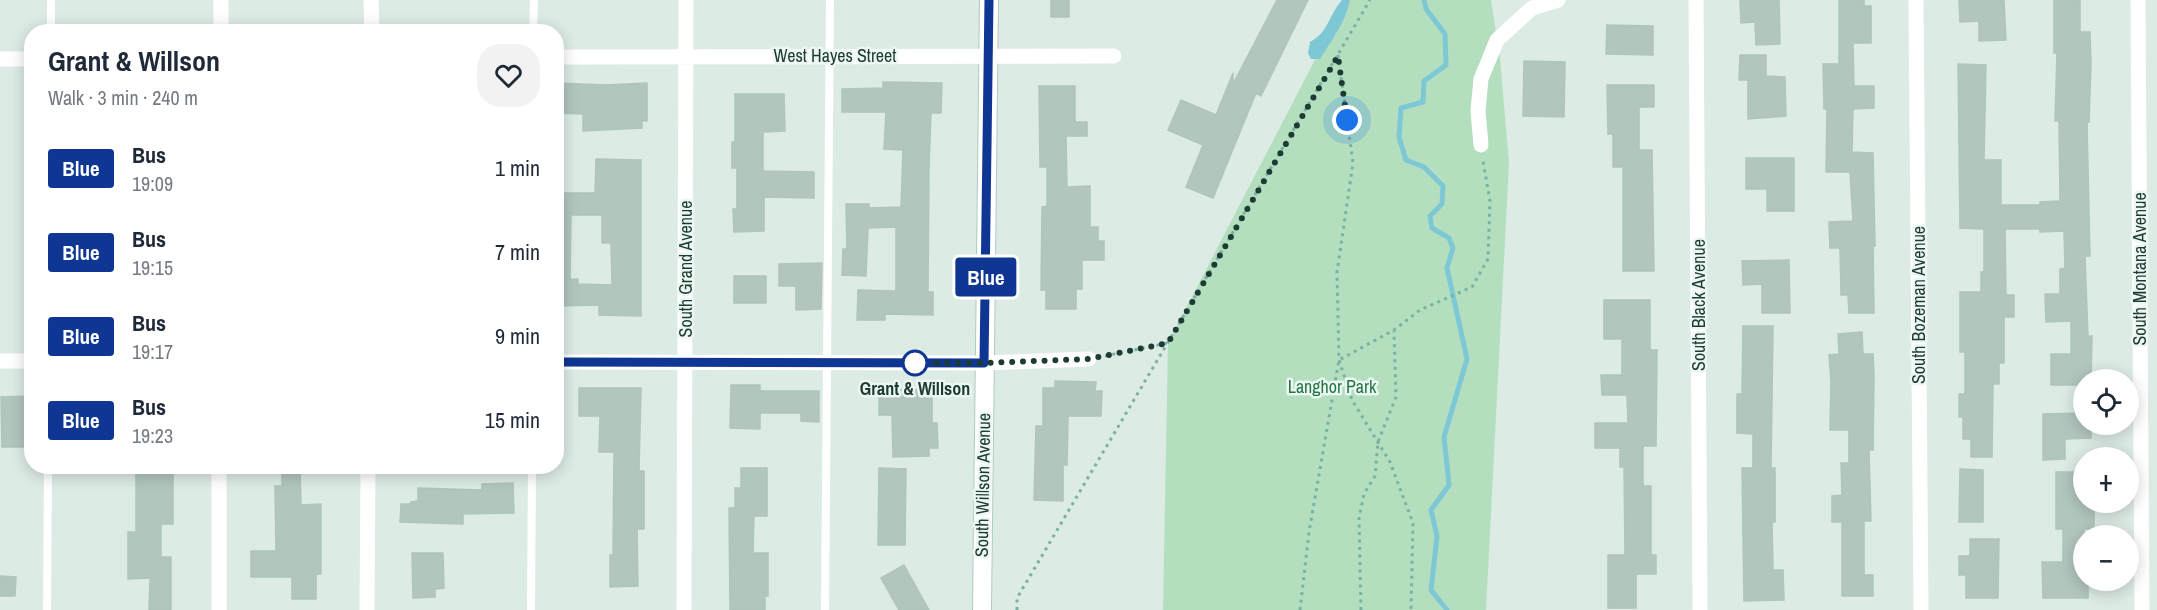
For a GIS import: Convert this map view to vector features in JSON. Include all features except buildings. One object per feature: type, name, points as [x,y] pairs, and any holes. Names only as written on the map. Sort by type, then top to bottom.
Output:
[{"type":"main road","name":"South Willson Avenue","points":[[982,610],[989,0]]},
{"type":"street","points":[[220,0],[220,24]]},
{"type":"street","points":[[372,0],[372,24]]},
{"type":"street","name":"South Grand Avenue","points":[[684,610],[686,0]]},
{"type":"street","points":[[1481,145],[1479,111],[1481,79],[1497,40],[1532,8],[1558,0]]},
{"type":"street","name":"South Black Avenue","points":[[1696,0],[1700,610]]},
{"type":"street","name":"South Bozeman Avenue","points":[[1916,0],[1921,610]]},
{"type":"street","name":"South Montana Avenue","points":[[2138,0],[2142,610]]},
{"type":"street","name":"West Hayes Street","points":[[564,57],[1114,56]]},
{"type":"street","points":[[0,59],[24,59]]},
{"type":"street","points":[[564,362],[984,363],[1089,359]]},
{"type":"street","points":[[0,361],[24,361]]},
{"type":"street","points":[[219,474],[219,610]]},
{"type":"street","points":[[367,610],[368,474]]},
{"type":"lane","points":[[51,0],[51,24]]},
{"type":"lane","points":[[533,24],[534,0]]},
{"type":"lane","points":[[825,610],[830,0]]},
{"type":"lane","points":[[47,610],[48,474]]},
{"type":"lane","points":[[531,610],[532,474]]},
{"type":"path","points":[[1017,610],[1017,598],[1370,0]]},
{"type":"path","points":[[1300,610],[1309,532],[1339,360],[1337,272],[1353,164],[1338,56]]},
{"type":"path","points":[[1339,360],[1394,330],[1420,310],[1472,287],[1488,259],[1490,201],[1481,145]]},
{"type":"path","points":[[1361,610],[1359,518],[1364,494],[1375,476],[1378,442],[1396,397],[1394,330]]},
{"type":"path","points":[[1089,359],[1168,343]]},
{"type":"path","points":[[1339,360],[1352,400],[1390,462],[1413,523],[1411,610]]},
{"type":"green space","name":"Langhor Park","points":[[1346,0],[1491,0],[1500,58],[1509,163],[1486,610],[1163,610],[1168,343]]},
{"type":"water","points":[[1342,0],[1350,0],[1342,23],[1320,59],[1311,59],[1308,53],[1310,42],[1325,29]]},
{"type":"waterway","points":[[1424,0],[1426,9],[1445,34],[1446,65],[1424,81],[1423,102],[1401,108],[1399,137],[1406,160],[1424,167],[1443,186],[1442,204],[1430,216],[1432,228],[1449,238],[1453,248],[1447,268],[1467,359],[1444,437],[1449,485],[1431,510],[1437,536],[1431,590],[1447,610]]},
{"type":"bus line","name":"Blue","points":[[564,362],[984,363],[989,0]]},
{"type":"place","name":"Grant & Willson","points":[[915,363]]},
{"type":"route","points":[[915,363],[1089,359],[1168,343],[1338,56],[1347,120]]}]
